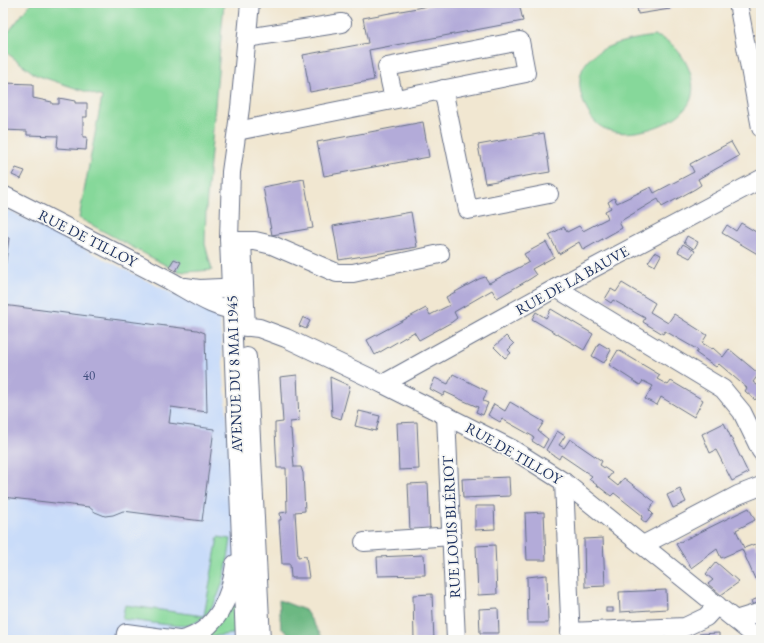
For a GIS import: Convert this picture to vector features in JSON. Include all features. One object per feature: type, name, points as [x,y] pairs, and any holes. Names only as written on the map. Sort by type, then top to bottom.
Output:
[{"type":"street","name":"AVENUE DU 8 MAI 1945","points":[[250,3],[239,130],[231,182],[261,640]]},
{"type":"street","points":[[738,3],[761,128]]},
{"type":"street","points":[[247,38],[342,23]]},
{"type":"street","points":[[239,130],[526,73],[520,40],[387,67],[394,99]]},
{"type":"street","points":[[443,90],[468,210],[549,194]]},
{"type":"street","name":"RUE DE LA BAUVE","points":[[383,384],[556,288],[761,179]]},
{"type":"street","name":"RUE DE TILLOY","points":[[3,195],[173,282],[239,318],[277,334],[383,384],[505,445],[564,482],[760,640]]},
{"type":"street","points":[[236,241],[255,241],[272,245],[337,273],[354,273],[440,254]]},
{"type":"street","name":"RUE DE TILLOY","points":[[173,282],[193,289],[237,287]]},
{"type":"street","points":[[556,288],[723,388],[742,412],[761,451]]},
{"type":"street","name":"AVENUE DU 8 MAI 1945","points":[[239,318],[239,502],[245,640]]},
{"type":"street","name":"RUE LOUIS BLÉRIOT","points":[[446,415],[456,640]]},
{"type":"street","points":[[564,482],[570,636],[685,627],[706,617],[717,605]]},
{"type":"street","points":[[643,545],[738,495],[761,486]]},
{"type":"street","points":[[181,640],[193,637],[206,628],[218,616],[227,598],[235,566],[239,502]]},
{"type":"street","points":[[364,542],[452,536]]},
{"type":"street","points":[[735,620],[761,612]]},
{"type":"street","points":[[125,640],[126,633],[178,640]]},
{"type":"shaded area","points":[[3,207],[218,317],[220,323],[244,640],[3,640]]},
{"type":"green space","points":[[31,3],[224,3],[206,209],[205,244],[212,270],[186,272],[176,271],[180,263],[174,259],[169,267],[79,218],[102,97],[36,75],[3,50],[3,39]]},
{"type":"green space","points":[[655,36],[671,44],[685,60],[692,80],[693,90],[691,99],[686,108],[668,122],[645,130],[621,133],[603,128],[592,119],[587,111],[580,88],[581,73],[587,62],[597,53],[609,46],[640,38]]},
{"type":"green space","points":[[218,537],[231,539],[227,563],[220,589],[215,601],[204,616]]},
{"type":"green space","points":[[237,587],[239,633],[208,637]]},
{"type":"green space","points":[[279,600],[305,610],[324,640],[297,640],[281,628]]},
{"type":"green space","points":[[125,605],[204,616],[200,620],[184,626],[122,619]]},
{"type":"building","points":[[444,3],[519,3],[523,21],[369,50],[374,80],[310,92],[303,55],[368,43],[363,18]]},
{"type":"building","points":[[615,3],[669,3],[670,9],[638,14],[637,7],[630,8],[626,5],[623,9]]},
{"type":"building","points":[[4,83],[33,84],[33,98],[52,102],[52,104],[59,104],[59,98],[75,101],[75,103],[87,103],[87,117],[83,117],[83,137],[87,137],[86,150],[57,148],[58,136],[27,135],[27,131],[3,130]]},
{"type":"building","points":[[423,122],[429,157],[324,176],[317,142]]},
{"type":"building","points":[[544,133],[550,172],[485,183],[478,145]]},
{"type":"building","points":[[731,142],[739,156],[698,179],[701,185],[695,189],[662,207],[658,199],[619,222],[622,228],[583,250],[579,242],[559,254],[549,235],[564,227],[567,232],[579,226],[583,231],[608,218],[605,211],[611,208],[608,202],[614,198],[617,203],[651,187],[654,193],[694,172],[690,164]]},
{"type":"building","points":[[16,168],[25,171],[21,179],[12,175]]},
{"type":"building","points":[[304,179],[313,228],[272,235],[263,187]]},
{"type":"building","points":[[411,212],[417,247],[339,260],[333,226]]},
{"type":"building","points":[[741,223],[761,235],[761,256],[722,233],[727,225],[736,231]]},
{"type":"building","points":[[687,236],[698,242],[694,249],[684,242]]},
{"type":"building","points":[[3,237],[9,238],[4,276],[3,275]]},
{"type":"building","points":[[546,242],[554,257],[532,269],[536,275],[530,279],[497,298],[492,290],[454,312],[457,318],[452,322],[419,340],[414,332],[375,355],[367,340],[426,308],[430,315],[450,305],[446,297],[479,279],[485,277],[489,283],[522,266],[529,262],[524,254]]},
{"type":"building","points":[[683,244],[695,251],[690,258],[678,252]]},
{"type":"building","points":[[655,252],[661,255],[655,266],[648,262]]},
{"type":"building","points":[[174,259],[181,262],[176,271],[169,267]]},
{"type":"building","points":[[622,283],[655,303],[650,312],[668,323],[674,314],[707,335],[702,343],[712,349],[713,348],[723,357],[729,349],[759,374],[753,382],[761,388],[761,393],[755,400],[745,391],[747,388],[719,364],[716,367],[696,353],[698,350],[665,331],[663,334],[643,322],[645,318],[613,300],[611,303],[605,299],[611,289],[616,292]]},
{"type":"building","points":[[3,305],[197,330],[205,333],[207,412],[171,407],[169,423],[214,429],[202,521],[123,511],[105,516],[95,512],[89,507],[3,497]]},
{"type":"building","points":[[551,309],[593,334],[584,350],[532,319],[536,312],[546,318]]},
{"type":"building","points":[[303,317],[310,321],[306,329],[299,326]]},
{"type":"building","points":[[506,336],[514,344],[508,350],[511,353],[505,358],[494,347]]},
{"type":"building","points":[[599,343],[611,350],[604,363],[592,356]]},
{"type":"building","points":[[618,350],[660,375],[657,379],[668,385],[671,381],[703,400],[694,417],[661,397],[657,405],[645,399],[653,386],[643,381],[640,385],[609,365]]},
{"type":"building","points":[[453,374],[487,391],[483,401],[488,403],[483,415],[476,412],[478,407],[445,392],[443,396],[430,389],[435,378],[448,384]]},
{"type":"building","points":[[297,375],[299,421],[290,422],[290,429],[294,467],[301,467],[303,473],[305,511],[295,512],[298,557],[306,556],[309,578],[291,578],[290,564],[282,564],[279,520],[281,520],[280,513],[287,512],[286,468],[277,468],[275,430],[275,423],[283,422],[280,377]]},
{"type":"building","points":[[330,377],[350,386],[341,419],[332,416]]},
{"type":"building","points":[[510,402],[544,422],[538,431],[548,439],[543,448],[532,441],[534,437],[502,419],[500,422],[488,415],[494,404],[505,411]]},
{"type":"building","points":[[359,411],[380,416],[376,431],[355,426]]},
{"type":"building","points":[[417,422],[419,469],[399,470],[397,423]]},
{"type":"building","points":[[724,423],[748,473],[732,481],[716,450],[710,453],[702,434]]},
{"type":"building","points":[[557,431],[565,436],[559,445],[564,448],[570,439],[602,461],[600,465],[612,473],[608,478],[618,486],[624,478],[655,502],[649,510],[653,514],[646,523],[641,519],[643,516],[614,493],[611,496],[589,479],[592,476],[561,455],[559,459],[546,450]]},
{"type":"building","points":[[509,477],[510,496],[463,498],[462,479]]},
{"type":"building","points":[[428,483],[430,531],[410,531],[408,484]]},
{"type":"building","points":[[680,489],[686,502],[673,508],[667,495]]},
{"type":"building","points":[[475,506],[494,506],[495,529],[475,530]]},
{"type":"building","points":[[749,508],[755,520],[736,530],[744,548],[755,544],[757,548],[761,546],[761,576],[755,579],[742,549],[721,558],[717,549],[691,568],[676,544]]},
{"type":"building","points":[[544,512],[546,560],[527,560],[525,513]]},
{"type":"building","points":[[603,538],[605,586],[585,587],[584,539]]},
{"type":"building","points":[[495,545],[497,594],[478,595],[476,546]]},
{"type":"building","points":[[424,555],[425,575],[378,576],[377,557]]},
{"type":"building","points":[[716,562],[739,582],[721,595],[708,584],[713,580],[706,574]]},
{"type":"building","points":[[547,575],[548,623],[528,623],[527,577]]},
{"type":"building","points":[[666,590],[667,609],[620,612],[619,592]]},
{"type":"building","points":[[432,594],[434,640],[414,640],[413,595]]},
{"type":"building","points":[[761,597],[761,610],[756,612],[751,601]]},
{"type":"building","points":[[498,608],[499,633],[480,633],[479,609]]},
{"type":"building","points":[[606,608],[613,608],[613,612],[606,612]]},
{"type":"building","points":[[719,633],[719,640],[699,640],[699,634]]}]
